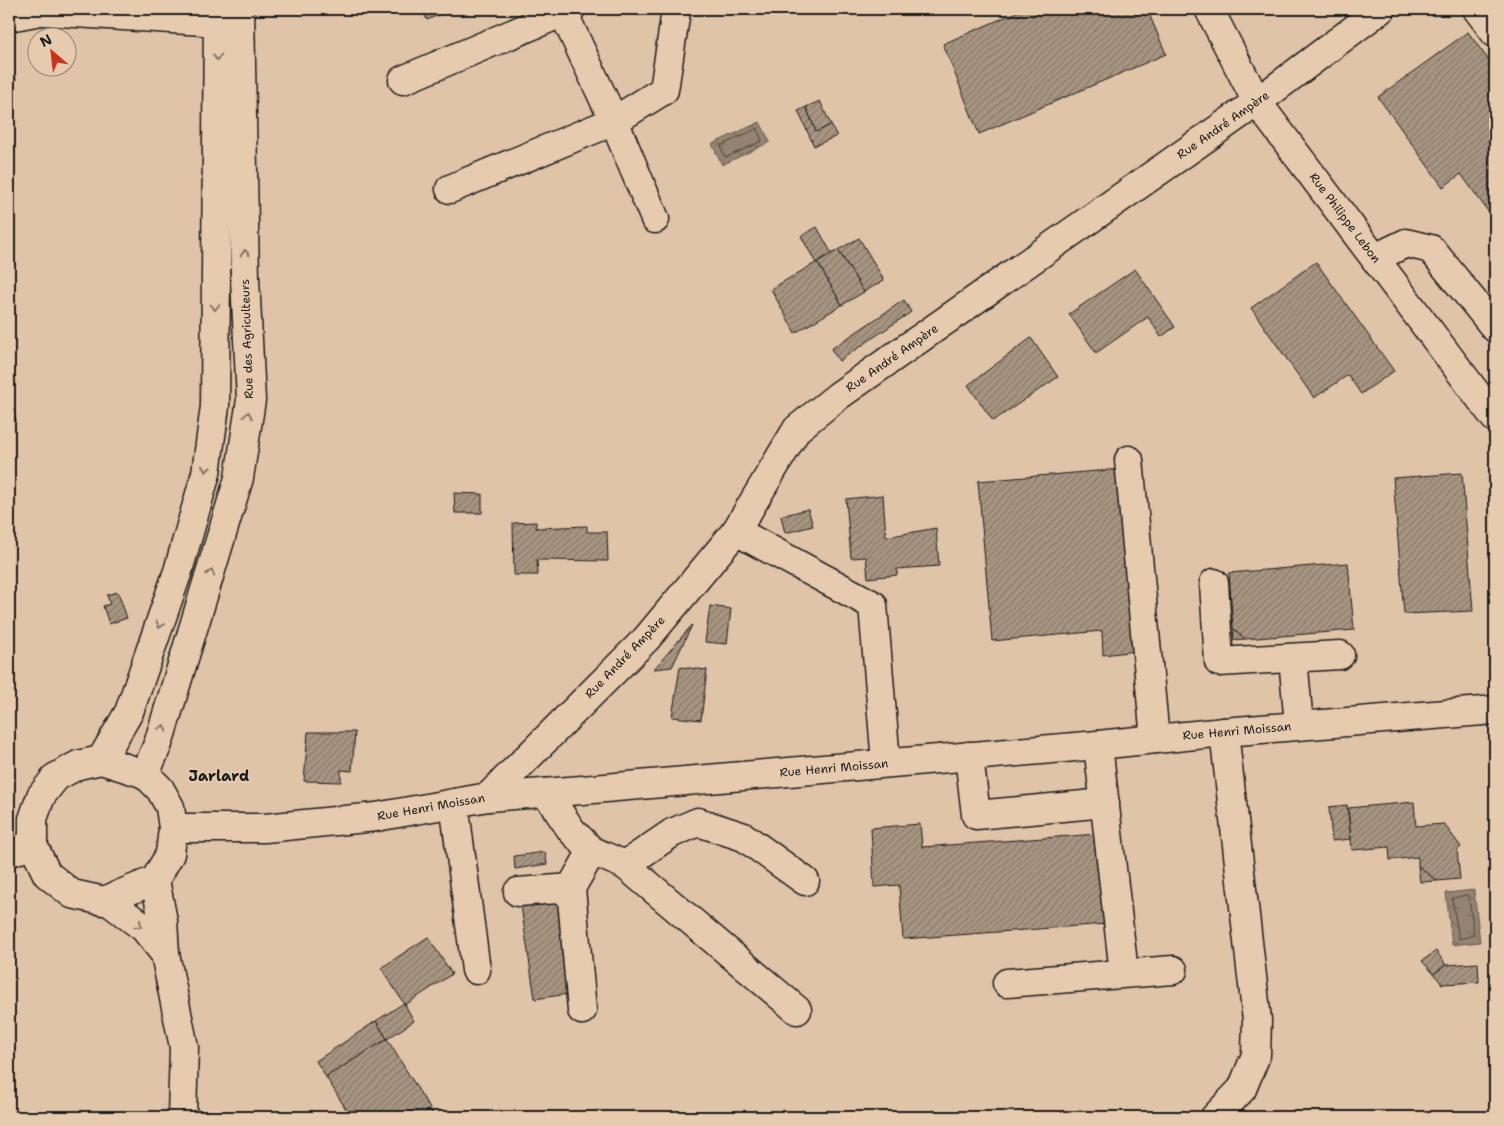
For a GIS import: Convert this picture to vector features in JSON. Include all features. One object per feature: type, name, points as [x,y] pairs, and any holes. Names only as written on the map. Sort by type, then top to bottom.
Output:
[{"type":"street","points":[[450,189],[614,121],[664,90],[675,9]]},
{"type":"street","name":"Rue Philippe Lebon","points":[[1209,9],[1257,102],[1495,418]]},
{"type":"street","name":"Rue André Ampère","points":[[488,797],[647,638],[736,531],[797,429],[838,396],[1257,102],[1381,9]]},
{"type":"street","points":[[1477,9],[1495,34]]},
{"type":"street","points":[[9,17],[47,10],[229,16],[215,406],[206,473],[178,572],[129,712],[101,760]]},
{"type":"street","points":[[403,80],[567,10],[655,219]]},
{"type":"street","name":"Rue des Agriculteurs","points":[[145,774],[158,744],[240,478],[250,400],[245,279],[229,16]]},
{"type":"street","points":[[1375,258],[1406,243],[1431,249],[1495,328]]},
{"type":"street","points":[[1129,460],[1155,739]]},
{"type":"street","points":[[736,531],[873,605],[886,763]]},
{"type":"street","points":[[1214,583],[1219,662],[1340,655]]},
{"type":"street","points":[[1293,658],[1299,726]]},
{"type":"street","name":"Rue Henri Moissan","points":[[174,828],[266,828],[376,817],[488,797],[1495,710]]},
{"type":"street","points":[[1215,1117],[1242,1088],[1256,1055],[1258,1020],[1224,732]]},
{"type":"street","points":[[1098,745],[1124,973]]},
{"type":"street","points":[[969,756],[976,815],[1105,803]]},
{"type":"street","points":[[107,900],[155,880],[170,854],[174,828],[170,807],[160,788],[145,774],[101,760],[78,764],[56,777],[41,796],[21,848],[47,874],[72,894],[107,900],[144,928],[165,954]]},
{"type":"street","points":[[546,792],[572,831],[592,851],[625,865],[797,1010]]},
{"type":"street","points":[[454,803],[476,970]]},
{"type":"street","points":[[625,865],[672,833],[698,822],[744,837],[805,882]]},
{"type":"street","points":[[582,1010],[571,888],[592,851]]},
{"type":"street","points":[[155,880],[163,921],[165,954],[184,1048],[182,1117]]},
{"type":"street","points":[[518,892],[571,888]]},
{"type":"street","points":[[1007,983],[1174,970]]},
{"type":"water","points":[[760,122],[770,142],[722,165],[712,144]]},
{"type":"water","points":[[1474,890],[1480,942],[1452,945],[1446,893]]},
{"type":"building","points":[[422,9],[452,9],[427,20]]},
{"type":"building","points":[[1024,9],[1147,9],[1166,54],[979,134],[943,44]]},
{"type":"building","points":[[1468,32],[1495,69],[1495,221],[1461,174],[1443,187],[1378,97]]},
{"type":"building","points":[[13,65],[16,80],[9,81],[9,66]]},
{"type":"building","points":[[820,101],[831,125],[816,132],[806,107]]},
{"type":"building","points":[[806,107],[816,132],[831,125],[837,136],[814,146],[798,111]]},
{"type":"building","points":[[817,227],[832,254],[816,263],[801,236]]},
{"type":"building","points":[[859,238],[884,280],[864,292],[838,250]]},
{"type":"building","points":[[838,250],[864,292],[842,305],[817,262]]},
{"type":"building","points":[[817,262],[842,305],[795,333],[771,289]]},
{"type":"building","points":[[1316,262],[1394,371],[1361,394],[1348,375],[1314,398],[1251,308]]},
{"type":"building","points":[[1135,269],[1175,327],[1161,337],[1148,317],[1096,353],[1069,314]]},
{"type":"building","points":[[904,300],[911,312],[839,361],[831,349]]},
{"type":"building","points":[[1031,338],[1058,377],[993,421],[968,385]]},
{"type":"building","points":[[9,383],[16,421],[9,422]]},
{"type":"building","points":[[1121,469],[1136,651],[1103,655],[1102,631],[992,641],[978,481]]},
{"type":"building","points":[[1462,473],[1473,611],[1404,614],[1393,478]]},
{"type":"building","points":[[454,493],[482,494],[482,513],[455,513]]},
{"type":"building","points":[[883,495],[886,537],[936,528],[939,566],[897,569],[897,575],[868,578],[866,557],[851,558],[846,499]]},
{"type":"building","points":[[808,509],[813,526],[785,533],[781,516]]},
{"type":"building","points":[[536,522],[536,528],[587,526],[587,532],[607,532],[608,561],[537,560],[538,575],[514,575],[513,523]]},
{"type":"building","points":[[1348,563],[1354,630],[1245,639],[1233,628],[1229,573]]},
{"type":"building","points":[[118,592],[127,618],[109,624],[103,606],[110,604],[107,595]]},
{"type":"building","points":[[710,606],[731,609],[727,644],[705,642]]},
{"type":"building","points":[[692,625],[672,667],[654,669]]},
{"type":"building","points":[[1233,628],[1245,639],[1234,640]]},
{"type":"building","points":[[680,667],[707,670],[701,720],[672,717]]},
{"type":"building","points":[[308,732],[355,732],[352,771],[341,770],[341,782],[304,781]]},
{"type":"building","points":[[1414,802],[1416,826],[1444,824],[1461,847],[1457,850],[1460,879],[1437,881],[1418,866],[1418,857],[1390,860],[1389,847],[1352,850],[1348,808]]},
{"type":"building","points":[[1347,805],[1351,839],[1332,841],[1329,807]]},
{"type":"building","points":[[920,824],[922,847],[1098,834],[1106,924],[903,939],[899,885],[874,887],[871,828]]},
{"type":"building","points":[[545,852],[547,864],[515,869],[514,856]]},
{"type":"building","points":[[1418,866],[1437,881],[1420,882]]},
{"type":"building","points":[[561,900],[574,993],[535,999],[521,906]]},
{"type":"building","points":[[428,937],[452,974],[405,1005],[381,968]]},
{"type":"building","points":[[1436,951],[1446,965],[1434,974],[1422,961]]},
{"type":"building","points":[[1478,963],[1479,982],[1442,984],[1434,974],[1446,965]]},
{"type":"building","points":[[404,1003],[414,1021],[387,1039],[376,1021]]},
{"type":"building","points":[[376,1021],[387,1039],[326,1077],[316,1061]]},
{"type":"building","points":[[387,1039],[435,1117],[351,1117],[326,1077]]},
{"type":"district","name":"Jarlard","points":[[219,776]]}]
